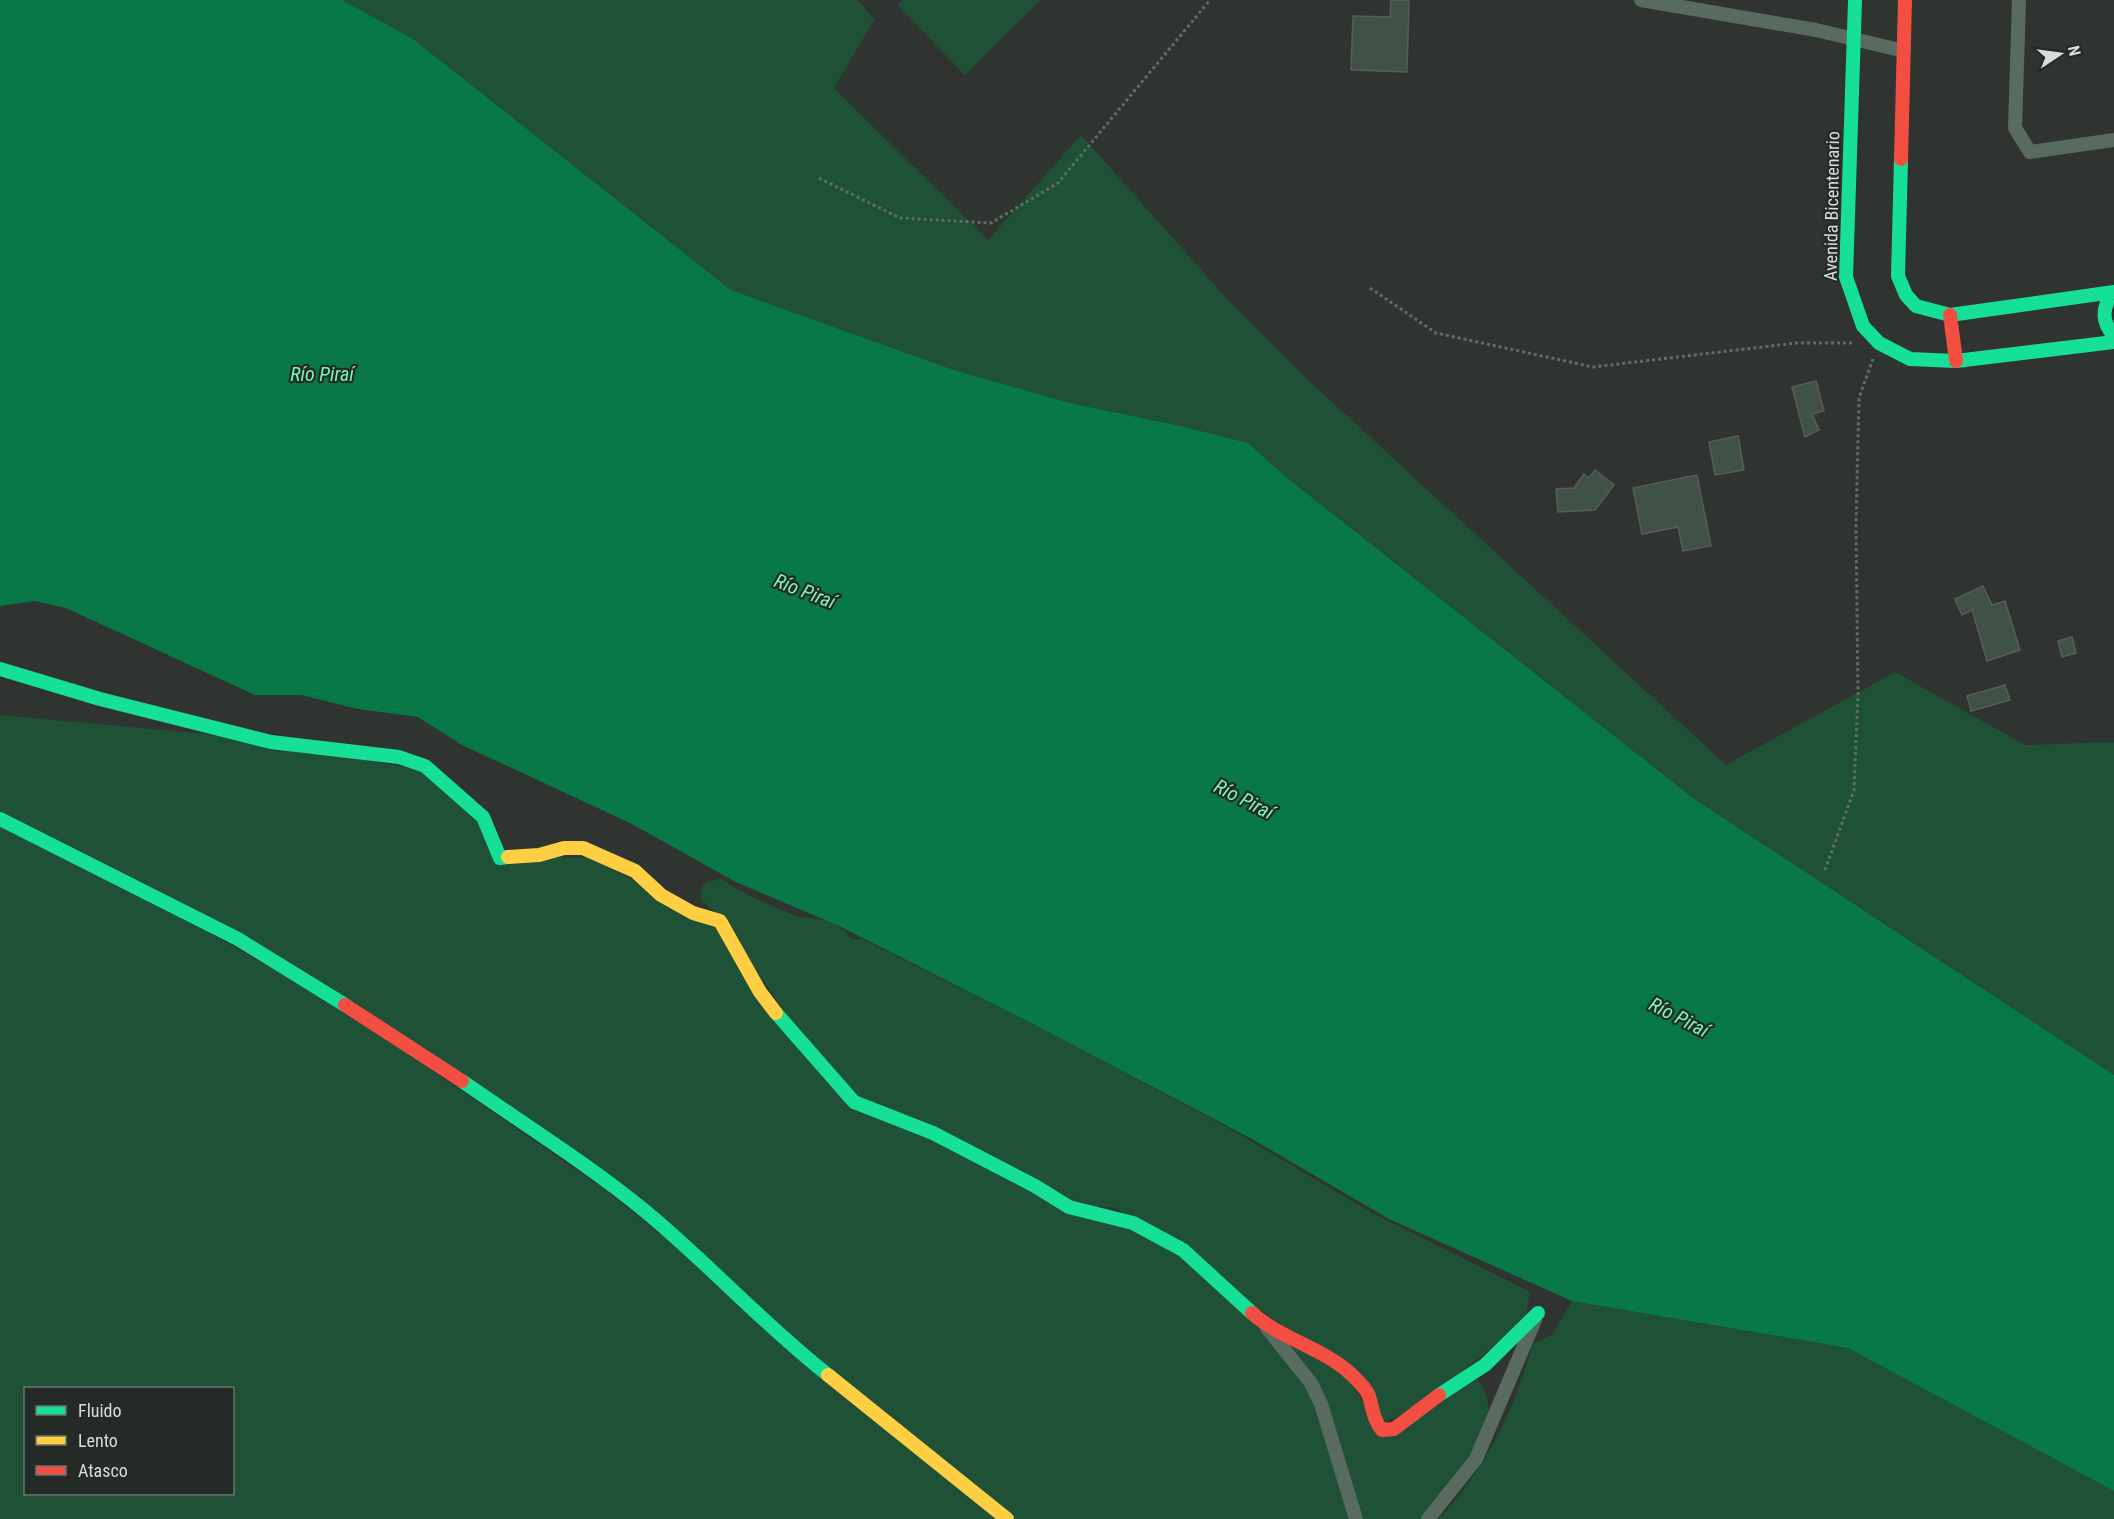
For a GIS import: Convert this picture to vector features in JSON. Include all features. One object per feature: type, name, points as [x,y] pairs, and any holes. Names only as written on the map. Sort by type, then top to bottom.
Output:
[{"type":"street","points":[[1641,0],[1855,38],[1904,51]]},
{"type":"street","name":"Avenida Bicentenario","points":[[1856,0],[1846,277],[1859,318],[1879,343],[1910,359],[1956,361],[2114,342]]},
{"type":"street","points":[[1905,0],[1899,276],[1902,291],[1911,303],[1924,312],[1950,315],[2114,292]]},
{"type":"street","points":[[2019,0],[2015,128],[2030,152],[2114,140]]},
{"type":"street","points":[[2114,292],[2103,305],[2106,328],[2114,336]]},
{"type":"street","points":[[1950,315],[1956,361]]},
{"type":"street","points":[[0,669],[100,699],[271,742],[399,757],[425,766],[483,817],[500,858],[539,855],[564,848],[583,848],[634,871],[661,895],[693,913],[720,921],[760,992],[785,1025],[854,1102],[933,1133],[1035,1186],[1069,1207],[1133,1223],[1183,1250],[1264,1324],[1311,1383],[1316,1393],[1356,1519]]},
{"type":"street","points":[[0,819],[238,939],[426,1055],[644,1210],[731,1288],[783,1340],[953,1473],[1007,1519]]},
{"type":"street","points":[[1264,1324],[1309,1347],[1350,1373],[1368,1393],[1375,1422],[1382,1430],[1394,1429],[1457,1382],[1485,1365],[1538,1313],[1476,1460],[1428,1519]]},
{"type":"path","points":[[819,178],[900,218],[991,223],[1058,183],[1210,0]]},
{"type":"path","points":[[1370,288],[1436,333],[1593,367],[1796,343],[1879,343],[1859,398],[1856,524],[1858,695],[1854,790],[1825,870]]},
{"type":"shaded area","points":[[342,0],[858,0],[874,20],[834,88],[988,240],[1081,135],[1228,300],[1305,377],[1726,765],[1895,672],[2025,745],[2114,742],[2114,1075],[1693,798],[1286,477],[1248,443],[1070,403],[951,369],[731,290],[413,39]]},
{"type":"shaded area","points":[[902,0],[1041,0],[965,75],[897,5]]},
{"type":"shaded area","points":[[0,715],[229,736],[423,770],[478,820],[493,859],[591,857],[714,924],[832,1086],[1168,1244],[1257,1323],[1309,1387],[1353,1519],[1015,1519],[472,1083],[0,813]]},
{"type":"shaded area","points":[[0,826],[196,923],[344,1010],[619,1199],[997,1519],[0,1519]]},
{"type":"shaded area","points":[[722,879],[748,895],[784,911],[831,923],[841,928],[853,940],[862,939],[1029,1022],[1227,1127],[1374,1214],[1530,1292],[1525,1321],[1392,1428],[1335,1363],[1116,1208],[1088,1206],[858,1099],[795,1027],[718,915],[700,899],[701,888],[708,881]]},
{"type":"shaded area","points":[[1572,1301],[1848,1348],[2114,1491],[2114,1519],[1439,1519],[1485,1459],[1517,1393],[1533,1344],[1552,1335]]},
{"type":"shaded area","points":[[1276,1333],[1350,1376],[1374,1427],[1477,1380],[1487,1396],[1488,1415],[1483,1434],[1461,1472],[1424,1519],[1360,1519],[1327,1409]]},
{"type":"water","name":"Río Piraí","points":[[0,0],[342,0],[413,39],[731,290],[951,369],[1070,403],[1248,443],[1286,477],[1693,798],[2114,1075],[2114,1491],[1848,1348],[1572,1301],[1389,1219],[1252,1139],[1029,1022],[839,926],[736,882],[630,823],[462,745],[418,717],[358,709],[302,695],[255,695],[66,608],[35,601],[0,606]]},
{"type":"building","points":[[1391,0],[1409,0],[1407,72],[1351,70],[1353,16],[1390,17]]},
{"type":"building","points":[[1816,381],[1824,411],[1812,414],[1819,430],[1805,437],[1792,387]]},
{"type":"building","points":[[1738,436],[1744,470],[1715,475],[1709,442]]},
{"type":"building","points":[[1595,470],[1614,485],[1595,510],[1558,512],[1556,489],[1574,488],[1584,474],[1589,478]]},
{"type":"building","points":[[1697,475],[1711,546],[1683,551],[1678,527],[1642,534],[1633,488]]},
{"type":"building","points":[[1983,586],[1992,605],[2005,601],[2020,650],[1987,661],[1972,610],[1962,615],[1955,599]]},
{"type":"building","points":[[2072,637],[2076,653],[2062,657],[2058,641]]},
{"type":"building","points":[[2005,685],[2010,700],[1971,711],[1967,696]]},
{"type":"traffic: fast","points":[[1855,0],[1846,277],[1863,326],[1879,343],[1910,359],[1956,361],[2114,342]]},
{"type":"traffic: fast","points":[[1901,159],[1898,276],[1906,295],[1916,306],[1950,315],[2114,292]]},
{"type":"traffic: fast","points":[[2113,292],[2105,309],[2105,320],[2114,336]]},
{"type":"traffic: fast","points":[[0,669],[100,699],[271,742],[399,757],[425,766],[483,817],[500,858],[508,857]]},
{"type":"traffic: fast","points":[[0,819],[238,939],[345,1005]]},
{"type":"traffic: fast","points":[[776,1013],[854,1102],[933,1133],[1035,1186],[1069,1207],[1133,1223],[1183,1250],[1252,1313]]},
{"type":"traffic: fast","points":[[462,1081],[624,1194],[691,1251],[781,1335],[828,1375]]},
{"type":"traffic: fast","points":[[1439,1395],[1485,1365],[1538,1313]]},
{"type":"traffic: slow","points":[[508,857],[539,855],[564,848],[583,848],[635,871],[661,895],[693,913],[720,921],[760,992],[776,1013]]},
{"type":"traffic: slow","points":[[828,1375],[1007,1519]]},
{"type":"traffic: jam","points":[[1901,159],[1905,0]]},
{"type":"traffic: jam","points":[[1950,315],[1956,361]]},
{"type":"traffic: jam","points":[[345,1005],[462,1081]]},
{"type":"traffic: jam","points":[[1252,1313],[1276,1330],[1328,1357],[1351,1374],[1368,1393],[1375,1418],[1382,1430],[1394,1429],[1439,1395]]}]
